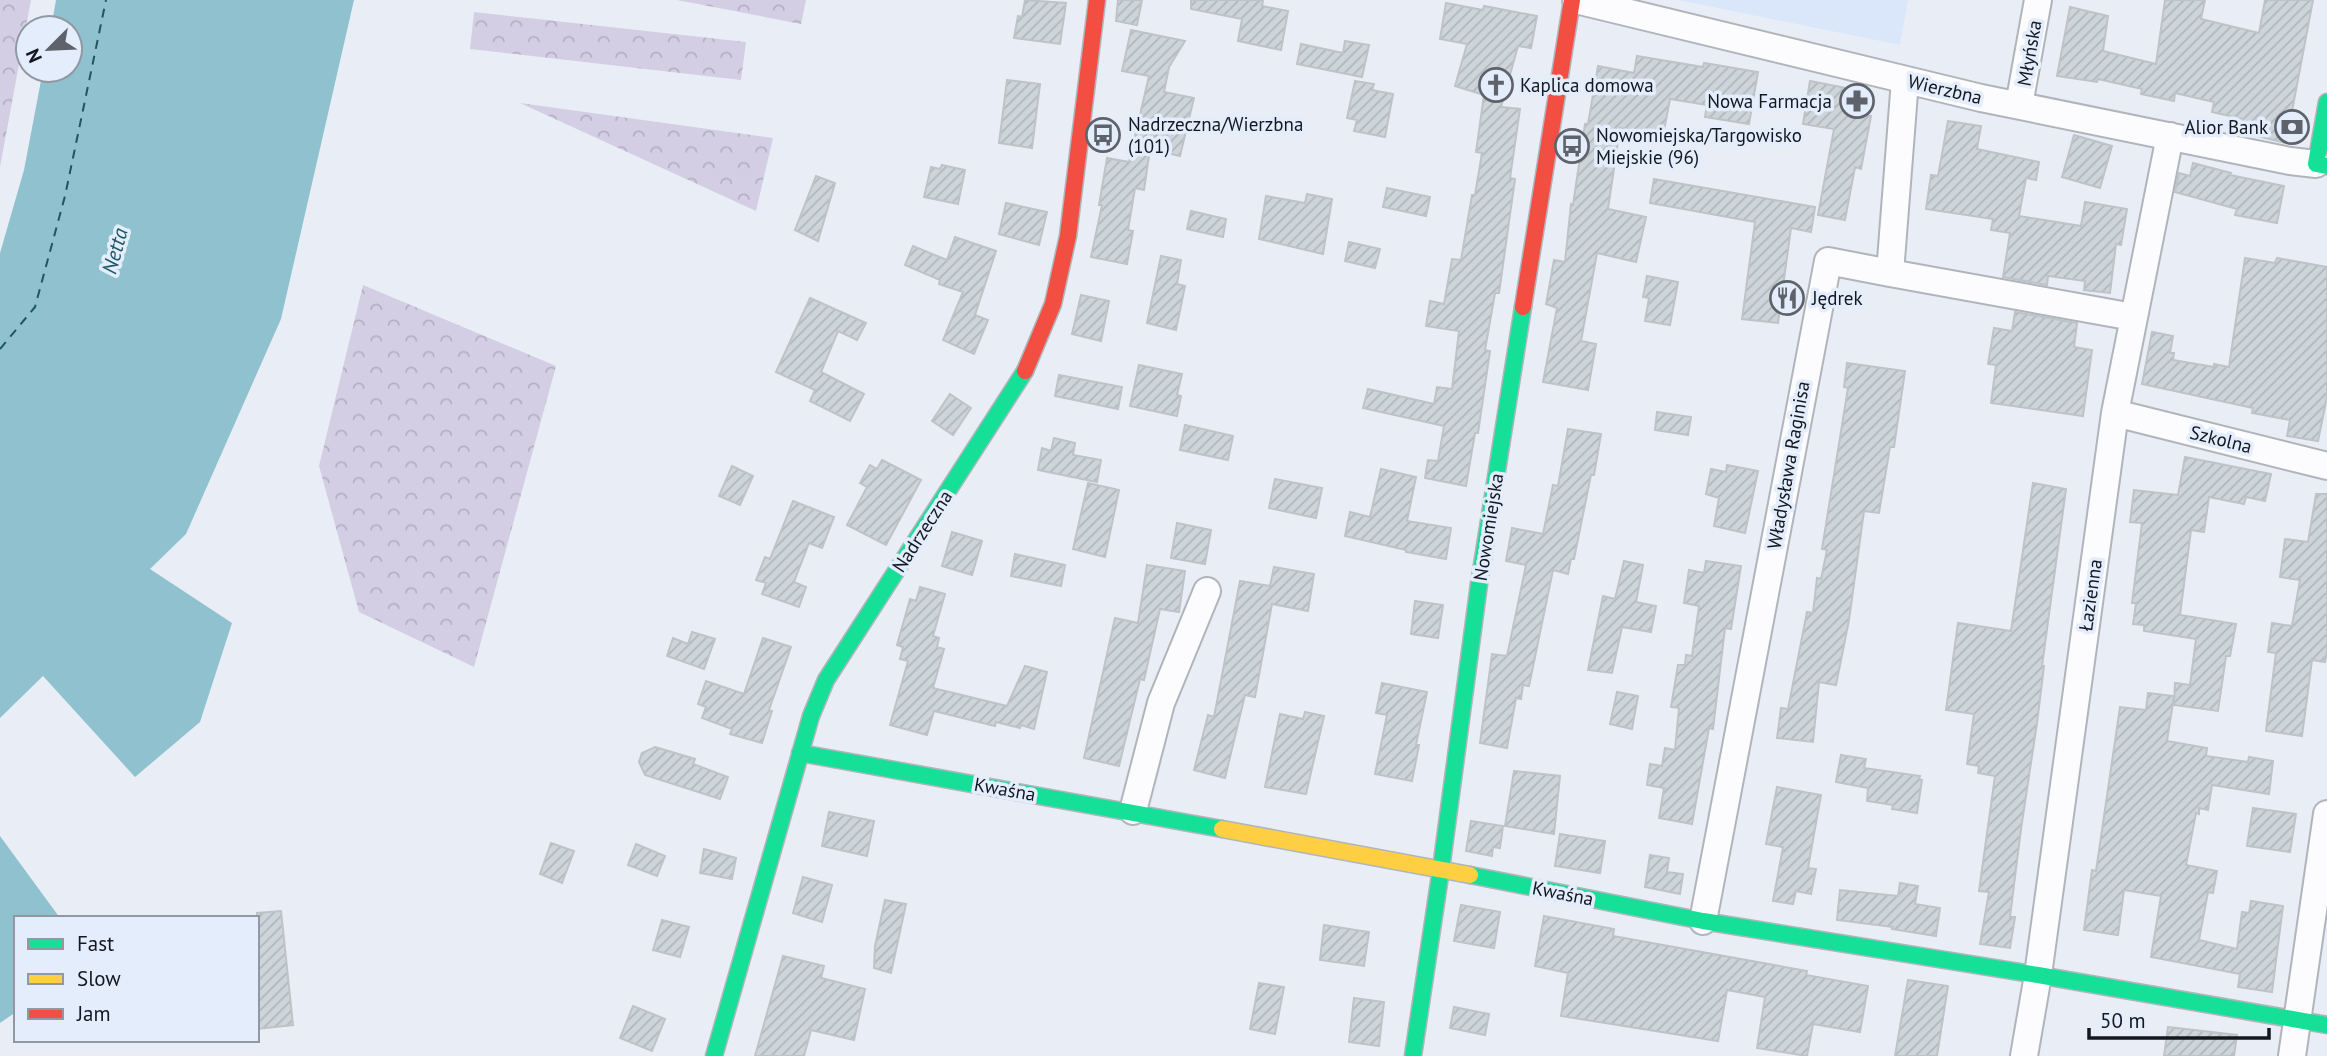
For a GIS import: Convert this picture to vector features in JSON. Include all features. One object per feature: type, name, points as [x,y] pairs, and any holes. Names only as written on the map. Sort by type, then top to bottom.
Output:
[{"type":"street","name":"Nadrzeczna","points":[[714,1056],[811,716],[826,680],[1027,367],[1053,304],[1068,236],[1097,0]]},
{"type":"street","name":"Wierzbna","points":[[1574,0],[1905,80],[2290,161],[2322,165]]},
{"type":"street","name":"Nowomiejska","points":[[1413,1056],[1479,584],[1574,0]]},
{"type":"street","name":"Młyńska","points":[[2019,105],[2038,0]]},
{"type":"street","points":[[1905,80],[1890,273],[2133,317]]},
{"type":"street","points":[[2322,165],[2327,102]]},
{"type":"street","name":"Łazienna","points":[[2024,1056],[2038,975],[2115,413],[2169,136]]},
{"type":"street","name":"Władysława Raginisa","points":[[1703,921],[1828,261],[1890,273]]},
{"type":"street","name":"Szkolna","points":[[2115,413],[2327,466]]},
{"type":"street","points":[[1133,811],[1161,703],[1207,591]]},
{"type":"street","name":"Kwaśna","points":[[800,753],[1133,811],[1703,921],[2038,975],[2327,1026]]},
{"type":"street","points":[[2292,1056],[2327,814]]},
{"type":"shaded area","points":[[1678,0],[1908,0],[1900,45]]},
{"type":"green space","points":[[0,0],[31,0],[28,14],[14,14],[15,84],[0,167]]},
{"type":"green space","points":[[677,0],[806,0],[801,24]]},
{"type":"green space","points":[[474,12],[746,42],[741,80],[470,49]]},
{"type":"green space","points":[[520,103],[773,138],[756,211]]},
{"type":"green space","points":[[363,285],[556,366],[474,667],[359,612],[319,466]]},
{"type":"water","name":"Netta","points":[[56,0],[354,0],[281,319],[186,534],[150,569],[232,623],[200,722],[135,777],[43,676],[0,718],[0,253],[24,170],[40,84],[84,84],[84,14],[54,14]]},
{"type":"water","points":[[0,836],[59,916],[14,916],[14,1013],[0,1023]]},
{"type":"building","points":[[1025,0],[1066,3],[1060,44],[1014,38],[1018,16],[1022,17]]},
{"type":"building","points":[[1118,0],[1142,0],[1137,25],[1116,21]]},
{"type":"building","points":[[1191,0],[1263,0],[1262,6],[1288,11],[1281,50],[1238,41],[1242,19],[1191,9]]},
{"type":"building","points":[[2165,0],[2205,0],[2201,19],[2259,33],[2265,0],[2313,0],[2286,143],[2240,132],[2243,119],[2212,112],[2214,102],[2175,93],[2174,101],[2141,94],[2142,89],[2098,79],[2097,82],[2057,76],[2070,7],[2108,16],[2103,51],[2156,64]]},
{"type":"building","points":[[1446,3],[1483,10],[1484,6],[1537,16],[1531,48],[1518,46],[1501,107],[1520,109],[1510,178],[1515,179],[1499,293],[1495,293],[1485,350],[1490,351],[1478,433],[1475,433],[1466,486],[1425,478],[1428,460],[1438,461],[1444,426],[1363,408],[1368,389],[1434,404],[1437,387],[1452,389],[1459,331],[1426,326],[1430,301],[1444,304],[1452,259],[1461,260],[1482,153],[1476,152],[1484,95],[1455,86],[1467,44],[1440,39]]},
{"type":"building","points":[[1131,30],[1185,41],[1169,67],[1164,92],[1194,98],[1180,156],[1150,149],[1144,190],[1135,188],[1128,230],[1133,231],[1127,264],[1091,257],[1102,205],[1099,205],[1107,158],[1129,162],[1149,76],[1122,71]]},
{"type":"building","points":[[1345,41],[1369,45],[1362,77],[1297,64],[1301,44],[1343,53]]},
{"type":"building","points":[[1637,56],[1703,67],[1704,63],[1758,72],[1749,124],[1705,117],[1707,105],[1670,99],[1663,136],[1620,128],[1608,209],[1646,217],[1636,262],[1597,253],[1581,341],[1596,344],[1588,390],[1543,382],[1557,308],[1546,304],[1554,260],[1565,262],[1571,204],[1573,205],[1585,124],[1588,124],[1598,66],[1634,73]]},
{"type":"building","points":[[1007,80],[1040,84],[1032,148],[999,143]]},
{"type":"building","points":[[1355,81],[1374,84],[1372,90],[1393,94],[1385,137],[1354,131],[1357,120],[1347,118]]},
{"type":"building","points":[[1810,81],[1867,92],[1863,114],[1871,116],[1861,169],[1855,167],[1845,220],[1818,215],[1834,129],[1803,124]]},
{"type":"building","points":[[1948,121],[1981,126],[1977,149],[2039,162],[2036,180],[2026,178],[2019,216],[2081,226],[2085,202],[2127,209],[2121,245],[2116,244],[2110,293],[2084,290],[2085,281],[2048,276],[2047,285],[2003,277],[2010,233],[1991,230],[1993,219],[1926,209],[1931,175],[1938,176]]},
{"type":"building","points":[[2074,135],[2112,146],[2100,188],[2062,177]]},
{"type":"building","points":[[2193,163],[2231,173],[2230,175],[2284,186],[2277,223],[2235,215],[2237,209],[2175,192],[2179,173],[2190,176]]},
{"type":"building","points":[[942,165],[965,170],[958,204],[924,197],[931,167],[940,169]]},
{"type":"building","points":[[816,176],[835,183],[818,241],[795,230]]},
{"type":"building","points":[[1654,179],[1815,207],[1811,232],[1791,228],[1778,323],[1742,319],[1755,222],[1650,203]]},
{"type":"building","points":[[1387,188],[1430,197],[1426,216],[1383,207]]},
{"type":"building","points":[[1307,194],[1332,199],[1323,254],[1259,239],[1266,196],[1305,203]]},
{"type":"building","points":[[1006,203],[1047,212],[1039,245],[999,234]]},
{"type":"building","points":[[1191,211],[1226,219],[1223,237],[1187,229]]},
{"type":"building","points":[[955,237],[996,251],[975,315],[988,320],[974,354],[943,340],[963,292],[939,284],[940,280],[905,265],[913,246],[947,260]]},
{"type":"building","points":[[1349,242],[1380,249],[1375,268],[1345,261]]},
{"type":"building","points":[[1161,256],[1181,260],[1177,284],[1185,286],[1176,330],[1147,323]]},
{"type":"building","points":[[2245,258],[2275,263],[2277,258],[2327,267],[2327,397],[2318,441],[2287,436],[2290,420],[2252,413],[2253,408],[2142,384],[2152,332],[2173,336],[2170,353],[2174,353],[2173,360],[2229,367]]},
{"type":"building","points":[[1647,276],[1678,282],[1670,325],[1645,321],[1649,298],[1643,297]]},
{"type":"building","points":[[1081,295],[1109,301],[1101,341],[1072,334]]},
{"type":"building","points":[[810,298],[866,323],[857,340],[838,331],[821,372],[864,394],[850,421],[810,401],[815,390],[776,372]]},
{"type":"building","points":[[2015,312],[2077,323],[2074,347],[2092,350],[2083,416],[1991,403],[1996,365],[1988,364],[1994,328],[2012,331]]},
{"type":"building","points":[[1847,363],[1905,371],[1894,447],[1890,447],[1879,513],[1864,511],[1849,620],[1836,685],[1819,682],[1813,742],[1777,738],[1781,708],[1788,709],[1807,612],[1813,613],[1817,578],[1821,579],[1827,550],[1822,549],[1848,388],[1844,387]]},
{"type":"building","points":[[1139,365],[1182,374],[1177,395],[1181,396],[1177,416],[1130,406]]},
{"type":"building","points":[[1059,375],[1122,387],[1118,409],[1055,396]]},
{"type":"building","points":[[950,394],[971,408],[953,435],[932,421]]},
{"type":"building","points":[[1657,412],[1691,417],[1688,435],[1655,430]]},
{"type":"building","points":[[1185,425],[1233,436],[1228,460],[1180,450]]},
{"type":"building","points":[[1568,429],[1601,434],[1574,559],[1571,559],[1568,574],[1553,570],[1529,686],[1523,685],[1521,699],[1516,698],[1507,748],[1480,743],[1492,654],[1507,656],[1526,565],[1506,561],[1512,528],[1543,534],[1553,485],[1558,486]]},
{"type":"building","points":[[1054,438],[1075,443],[1073,455],[1101,460],[1097,482],[1038,470],[1042,448],[1051,451]]},
{"type":"building","points":[[2185,457],[2271,474],[2265,501],[2246,497],[2244,504],[2209,497],[2204,532],[2191,530],[2180,615],[2236,624],[2230,656],[2226,656],[2218,711],[2174,705],[2175,683],[2190,685],[2196,639],[2144,631],[2144,625],[2133,624],[2136,603],[2132,603],[2142,523],[2130,522],[2134,490],[2178,495]]},
{"type":"building","points":[[882,460],[921,480],[886,545],[847,525],[867,487],[860,483],[870,465],[877,469]]},
{"type":"building","points":[[1727,465],[1758,471],[1745,533],[1714,526],[1719,498],[1706,494],[1711,469],[1726,472]]},
{"type":"building","points":[[732,466],[753,476],[740,505],[719,496]]},
{"type":"building","points":[[1381,469],[1416,477],[1407,521],[1451,528],[1446,559],[1345,536],[1350,512],[1370,517]]},
{"type":"building","points":[[1275,479],[1322,488],[1316,518],[1269,508]]},
{"type":"building","points":[[1088,483],[1119,490],[1105,557],[1073,549]]},
{"type":"building","points":[[2033,483],[2066,489],[2010,917],[2015,917],[2010,948],[1980,944],[1989,892],[1979,891],[1995,776],[1978,773],[1979,766],[1967,764],[1974,714],[1946,710],[1958,623],[2011,631]]},
{"type":"building","points":[[2316,494],[2327,494],[2327,652],[2325,662],[2312,660],[2302,736],[2266,731],[2276,653],[2268,652],[2272,623],[2292,626],[2300,580],[2280,577],[2285,539],[2308,542]]},
{"type":"building","points":[[793,501],[834,517],[822,548],[809,543],[794,582],[806,587],[799,607],[762,594],[766,583],[756,580],[765,557],[770,559]]},
{"type":"building","points":[[1177,523],[1211,530],[1205,564],[1171,558]]},
{"type":"building","points":[[952,532],[982,541],[972,575],[942,566]]},
{"type":"building","points":[[1015,554],[1065,565],[1061,586],[1011,576]]},
{"type":"building","points":[[1624,561],[1643,565],[1636,602],[1656,606],[1651,632],[1622,627],[1612,673],[1588,670],[1603,596],[1615,599]]},
{"type":"building","points":[[1706,561],[1741,566],[1731,629],[1725,628],[1713,729],[1709,728],[1692,824],[1659,818],[1664,788],[1647,785],[1650,764],[1662,766],[1665,748],[1675,750],[1679,708],[1671,707],[1678,665],[1685,665],[1686,655],[1692,656],[1699,606],[1684,603],[1689,570],[1704,573]]},
{"type":"building","points":[[1147,565],[1185,571],[1179,612],[1160,609],[1144,680],[1140,679],[1119,766],[1084,758],[1115,618],[1138,623]]},
{"type":"building","points":[[1274,567],[1314,574],[1308,611],[1272,604],[1255,697],[1245,695],[1225,778],[1194,770],[1208,715],[1214,717],[1240,581],[1270,586]]},
{"type":"building","points":[[920,587],[945,594],[933,636],[939,638],[937,647],[944,649],[933,688],[1007,706],[1025,666],[1047,672],[1034,729],[996,722],[995,726],[934,711],[927,735],[890,725],[908,661],[900,659],[903,647],[897,645],[910,599],[916,601]]},
{"type":"building","points":[[1415,601],[1443,605],[1438,638],[1411,634]]},
{"type":"building","points":[[692,632],[715,639],[704,669],[667,656],[673,638],[688,644]]},
{"type":"building","points":[[763,638],[791,647],[769,710],[772,711],[762,743],[730,734],[732,729],[702,718],[706,707],[698,704],[706,681],[744,694]]},
{"type":"building","points":[[1382,683],[1427,692],[1412,781],[1375,774],[1387,715],[1376,713]]},
{"type":"building","points":[[1617,692],[1638,696],[1632,729],[1610,724]]},
{"type":"building","points":[[2148,693],[2174,696],[2167,741],[2207,748],[2206,756],[2248,762],[2249,757],[2273,761],[2269,794],[2212,785],[2208,810],[2199,808],[2199,814],[2196,813],[2186,865],[2217,871],[2213,893],[2208,892],[2199,940],[2237,949],[2242,912],[2249,913],[2251,901],[2283,906],[2272,992],[2238,987],[2240,974],[2151,957],[2161,896],[2124,890],[2118,935],[2084,930],[2092,870],[2096,871],[2120,707],[2146,710]]},
{"type":"building","points":[[1305,712],[1324,716],[1306,794],[1265,787],[1280,714],[1303,719]]},
{"type":"building","points":[[655,747],[695,759],[693,764],[728,777],[720,799],[645,775],[639,762],[642,753]]},
{"type":"building","points":[[1841,755],[1866,759],[1864,768],[1920,776],[1919,779],[1922,780],[1917,813],[1892,809],[1893,805],[1867,801],[1868,788],[1836,782]]},
{"type":"building","points":[[1514,771],[1560,776],[1554,834],[1505,826]]},
{"type":"building","points":[[1777,787],[1821,795],[1808,868],[1816,869],[1811,894],[1796,891],[1793,904],[1773,901],[1783,847],[1766,844]]},
{"type":"building","points":[[2253,808],[2296,814],[2290,852],[2247,846]]},
{"type":"building","points":[[829,812],[874,821],[867,856],[822,846]]},
{"type":"building","points":[[1471,821],[1503,826],[1500,848],[1493,847],[1492,856],[1466,851]]},
{"type":"building","points":[[1560,834],[1605,841],[1600,873],[1555,866]]},
{"type":"building","points":[[551,843],[574,851],[562,883],[540,874]]},
{"type":"building","points":[[636,844],[665,856],[657,876],[628,865]]},
{"type":"building","points":[[704,849],[736,858],[732,879],[700,873]]},
{"type":"building","points":[[1650,855],[1669,858],[1667,872],[1683,874],[1680,894],[1645,887]]},
{"type":"building","points":[[803,877],[832,885],[822,922],[793,913]]},
{"type":"building","points":[[1900,883],[1918,886],[1915,904],[1940,908],[1936,936],[1837,920],[1840,890],[1898,896]]},
{"type":"building","points":[[885,900],[906,904],[891,973],[874,968],[875,946]]},
{"type":"building","points":[[1461,905],[1500,912],[1494,948],[1454,941]]},
{"type":"building","points":[[281,911],[293,1025],[259,1029],[257,913]]},
{"type":"building","points":[[1544,916],[1614,929],[1613,936],[1807,971],[1806,975],[1868,986],[1860,1032],[1813,1024],[1807,1056],[1757,1048],[1765,997],[1727,990],[1718,1041],[1561,1016],[1568,973],[1535,966]]},
{"type":"building","points":[[662,920],[689,927],[680,957],[653,950]]},
{"type":"building","points":[[1324,925],[1369,932],[1364,966],[1320,960]]},
{"type":"building","points":[[783,956],[824,966],[821,978],[865,989],[854,1040],[811,1030],[804,1056],[755,1056]]},
{"type":"building","points":[[1908,980],[1948,986],[1937,1056],[1895,1056]]},
{"type":"building","points":[[1259,983],[1284,987],[1275,1034],[1250,1029]]},
{"type":"building","points":[[1354,998],[1384,1002],[1379,1046],[1349,1042]]},
{"type":"building","points":[[633,1006],[665,1019],[652,1051],[620,1038]]},
{"type":"building","points":[[1454,1007],[1489,1014],[1485,1035],[1450,1028]]},
{"type":"building","points":[[2168,1027],[2237,1035],[2234,1056],[2164,1056]]},
{"type":"ferry route","points":[[0,349],[35,307],[65,196],[106,0]]},
{"type":"traffic: fast","points":[[2327,102],[2316,164],[2327,166]]},
{"type":"traffic: fast","points":[[1413,1056],[1479,584],[1523,307]]},
{"type":"traffic: fast","points":[[714,1056],[811,716],[826,680],[1025,371]]},
{"type":"traffic: fast","points":[[800,753],[1222,829]]},
{"type":"traffic: fast","points":[[1470,875],[1703,921],[2327,1025]]},
{"type":"traffic: slow","points":[[1222,829],[1470,875]]},
{"type":"traffic: jam","points":[[1025,371],[1053,304],[1068,236],[1097,0]]},
{"type":"traffic: jam","points":[[1523,307],[1572,0]]},
{"type":"place","name":"Kaplica domowa","points":[[1496,85]]},
{"type":"place","name":"Nowa Farmacja","points":[[1857,101]]},
{"type":"place","name":"Alior Bank","points":[[2292,127]]},
{"type":"place","name":"Nadrzeczna/Wierzbna (101)","points":[[1103,135]]},
{"type":"place","name":"Nowomiejska/Targowisko Miejskie (96)","points":[[1572,146]]},
{"type":"place","name":"Jędrek","points":[[1787,298]]}]
